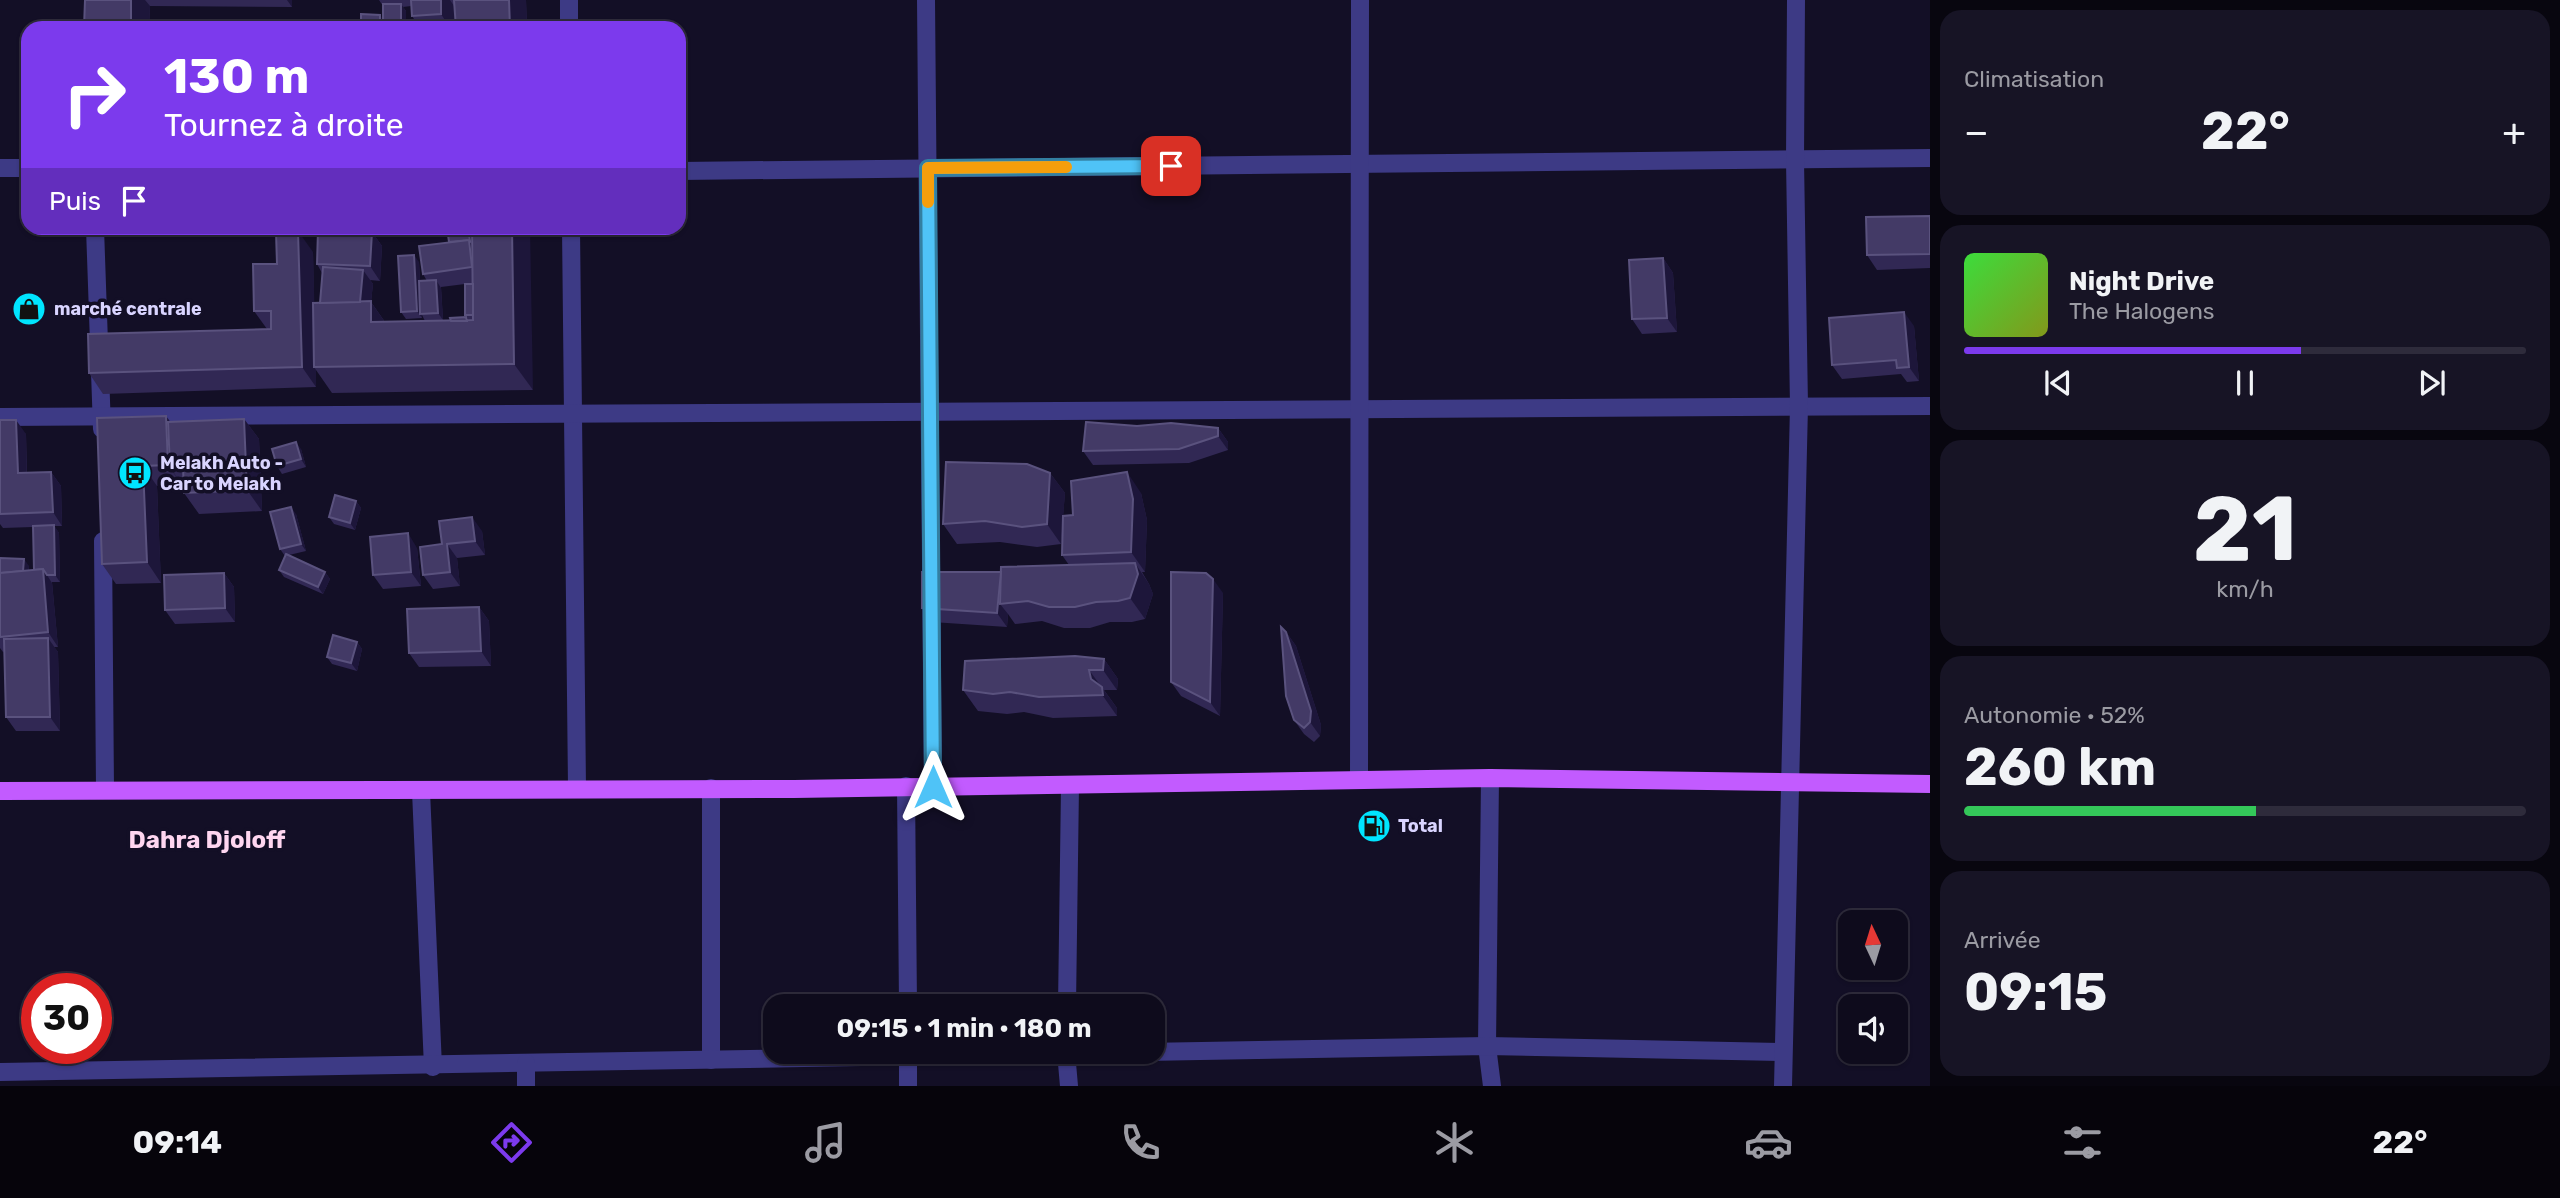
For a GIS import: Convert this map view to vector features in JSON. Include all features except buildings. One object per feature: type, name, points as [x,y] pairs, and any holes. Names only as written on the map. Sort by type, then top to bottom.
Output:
[{"type":"main road","points":[[0,791],[1070,786],[1490,778],[1930,784]]},
{"type":"street","points":[[569,0],[569,21]]},
{"type":"street","points":[[926,0],[933,787]]},
{"type":"street","points":[[1359,780],[1362,409],[1360,0]]},
{"type":"street","points":[[1783,1086],[1788,781],[1799,406],[1795,160],[1796,0]]},
{"type":"street","points":[[686,171],[1930,158]]},
{"type":"street","points":[[0,168],[21,168]]},
{"type":"street","points":[[95,235],[102,445]]},
{"type":"street","points":[[571,235],[577,788]]},
{"type":"street","points":[[0,417],[1930,406]]},
{"type":"street","points":[[103,528],[105,790]]},
{"type":"street","points":[[1490,778],[1487,1046],[1492,1086]]},
{"type":"street","points":[[906,786],[908,994]]},
{"type":"street","points":[[1067,994],[1070,786]]},
{"type":"street","points":[[711,788],[711,1060]]},
{"type":"street","points":[[421,791],[433,1067]]},
{"type":"street","points":[[1165,1051],[1487,1046],[1783,1052]]},
{"type":"street","points":[[0,1072],[223,1078],[526,1063],[763,1058]]},
{"type":"street","points":[[526,1063],[526,1086]]},
{"type":"street","points":[[908,1064],[908,1086]]},
{"type":"street","points":[[1067,1064],[1069,1086]]},
{"type":"slow traffic","points":[[928,202],[928,168],[1066,167]]},
{"type":"place","name":"marché centrale","points":[[29,309]]},
{"type":"place","name":"Melakh Auto - Car to Melakh","points":[[135,473]]},
{"type":"place","name":"Total","points":[[1374,826]]},
{"type":"district","name":"Dahra Djoloff","points":[[207,840]]},
{"type":"route","points":[[933,787],[928,168],[1171,166]]}]
